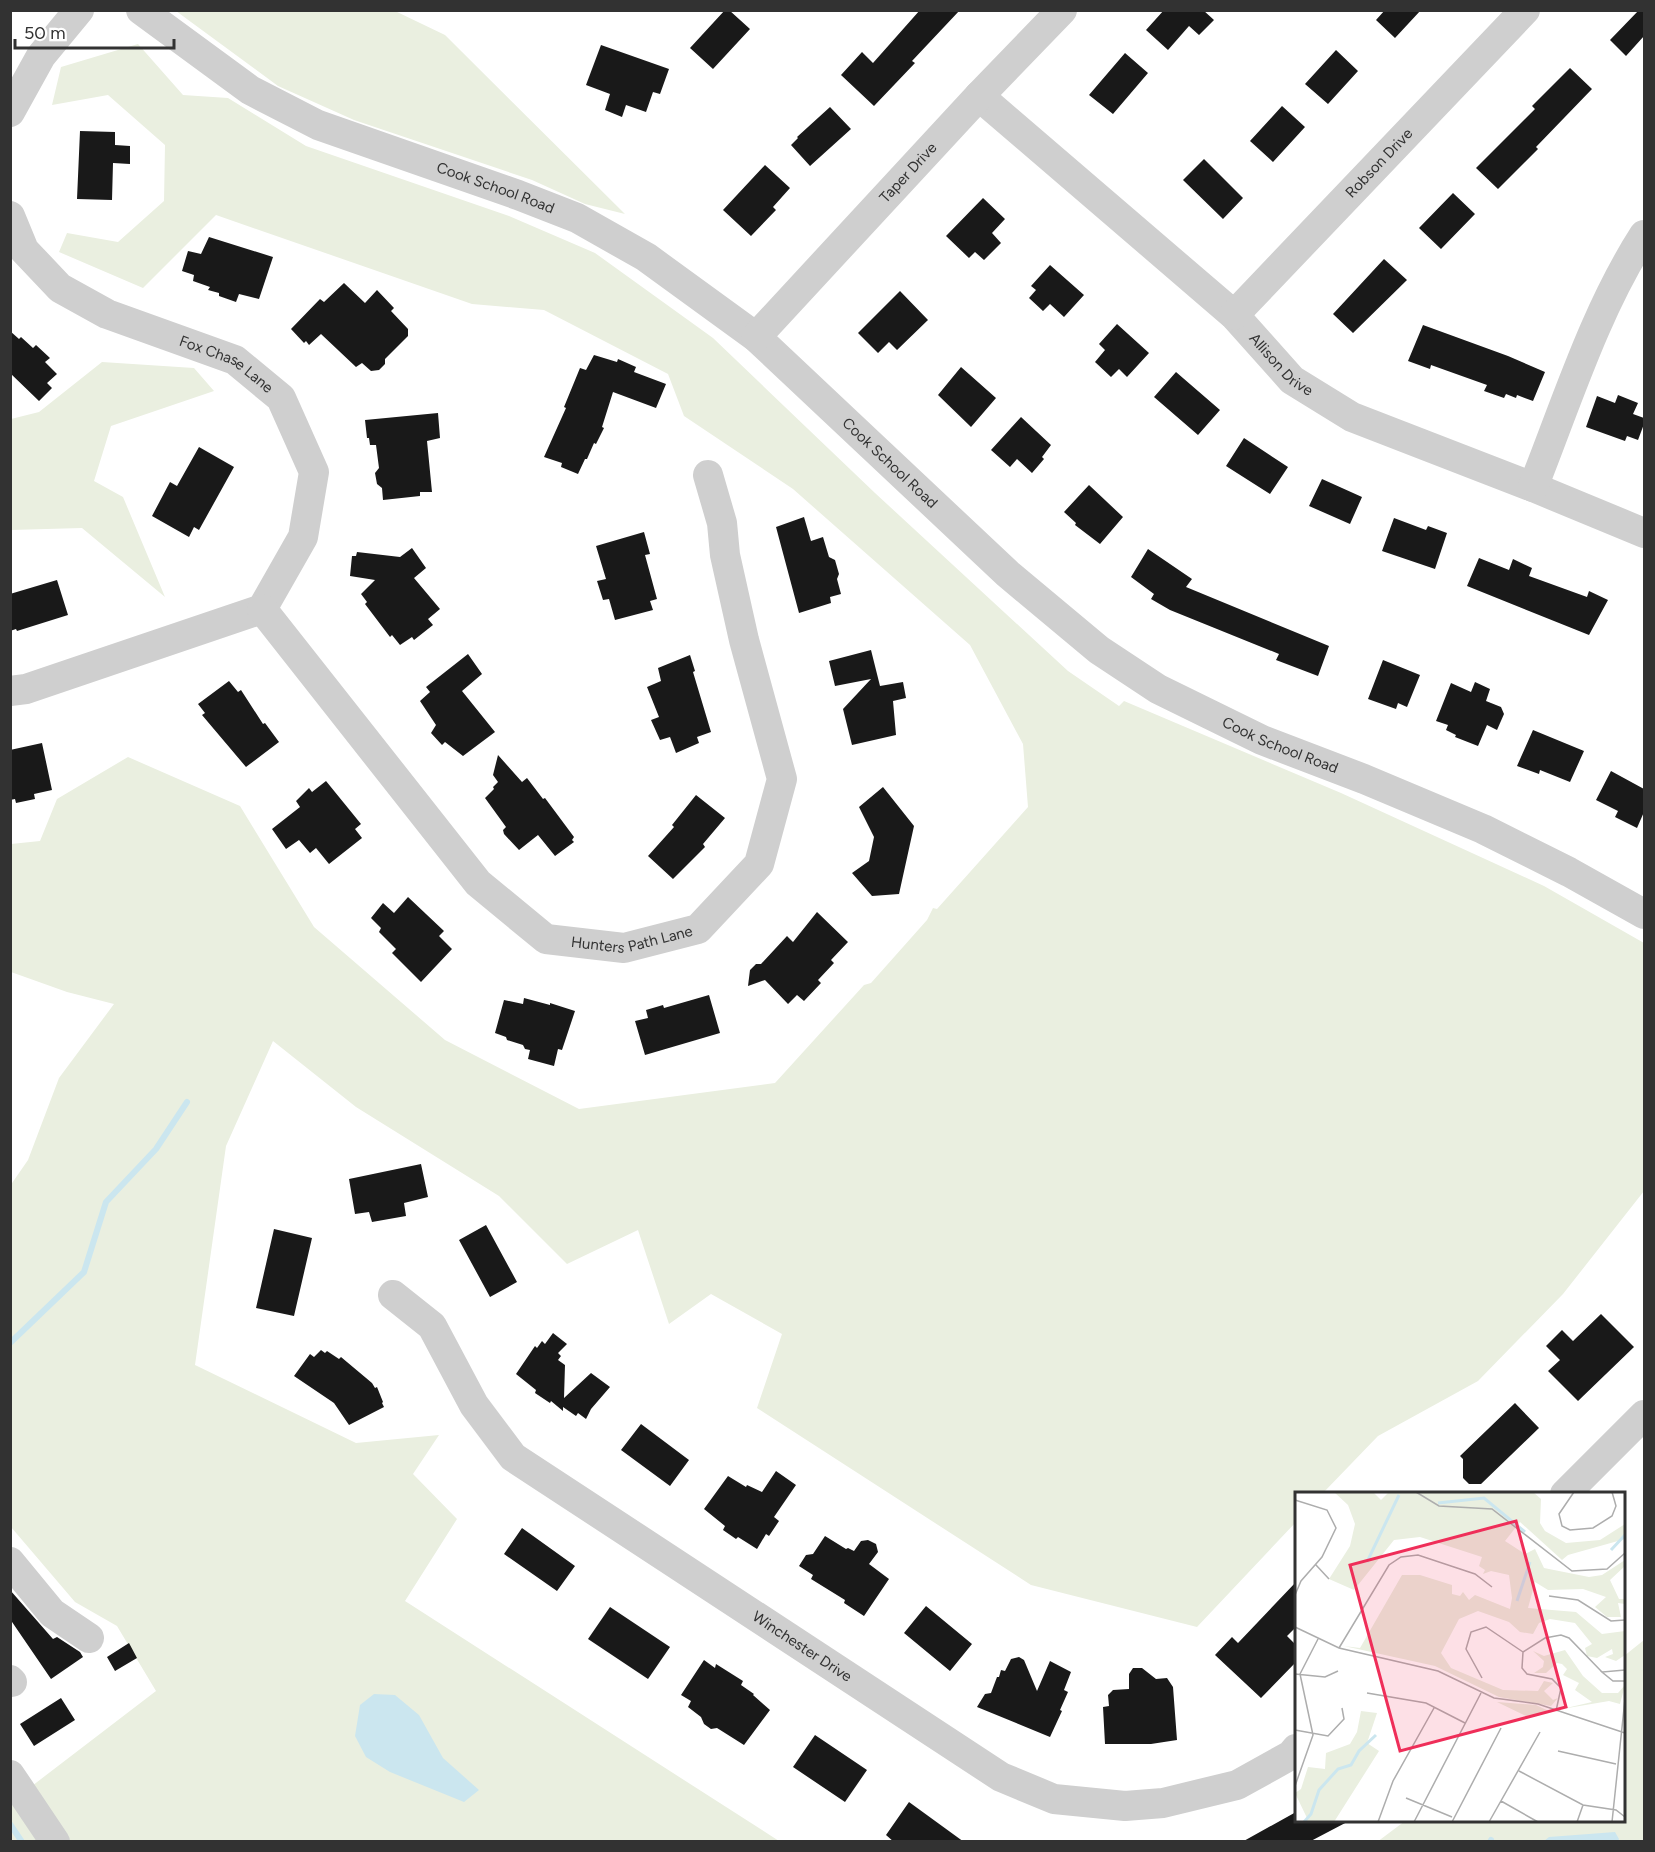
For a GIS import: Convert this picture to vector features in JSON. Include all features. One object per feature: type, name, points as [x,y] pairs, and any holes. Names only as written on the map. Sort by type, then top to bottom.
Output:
[{"type":"street","points":[[10,112],[40,56],[79,10]]},
{"type":"street","name":"Cook School Road","points":[[141,10],[250,90],[318,126],[518,195],[577,218],[646,257],[756,337],[1008,574],[1099,650],[1158,689],[1262,740],[1364,779],[1483,829],[1569,872],[1644,914]]},
{"type":"street","name":"Taper Drive","points":[[756,337],[979,96],[1062,10]]},
{"type":"street","name":"Robson Drive","points":[[1234,315],[1525,10]]},
{"type":"street","name":"Allison Drive","points":[[979,96],[1234,315],[1293,380],[1352,417],[1533,487],[1644,534]]},
{"type":"street","name":"Fox Chase Lane","points":[[10,216],[24,250],[60,288],[107,314],[235,360],[281,398],[314,472],[303,537],[262,609]]},
{"type":"street","points":[[1533,487],[1602,312],[1644,235]]},
{"type":"street","name":"Hunters Path Lane","points":[[262,609],[478,883],[546,939],[624,948],[698,929],[759,864],[782,779],[744,640],[725,555],[722,523],[708,475]]},
{"type":"street","points":[[10,691],[27,689],[262,609]]},
{"type":"street","name":"Winchester Drive","points":[[393,1295],[432,1326],[474,1405],[513,1458],[1000,1777],[1054,1799],[1125,1806],[1163,1803],[1237,1785],[1291,1755],[1295,1750]]},
{"type":"street","points":[[1567,1492],[1644,1415]]},
{"type":"street","points":[[10,1562],[52,1613],[89,1638]]},
{"type":"street","points":[[10,1775],[55,1842]]},
{"type":"shaded area","points":[[176,11],[395,11],[445,35],[625,214],[585,204],[532,180],[354,120],[278,86]]},
{"type":"shaded area","points":[[138,44],[183,95],[228,98],[306,146],[509,216],[595,253],[713,338],[875,493],[1068,671],[1119,706],[1124,701],[1341,793],[1544,886],[1644,943],[1644,1191],[1563,1294],[1478,1381],[1378,1436],[1324,1492],[1295,1492],[1295,1523],[1197,1627],[1031,1585],[757,1408],[782,1334],[711,1294],[669,1324],[638,1230],[567,1264],[499,1196],[356,1107],[273,1041],[226,1146],[195,1365],[356,1443],[439,1435],[413,1474],[457,1519],[405,1601],[779,1841],[11,1841],[11,1802],[156,1691],[117,1626],[75,1602],[11,1527],[10,1186],[28,1160],[59,1078],[114,1004],[67,992],[11,972],[11,844],[40,841],[57,799],[128,757],[240,806],[314,927],[445,1040],[579,1109],[775,1083],[864,985],[871,983],[927,920],[933,908],[937,909],[1028,807],[1023,744],[970,645],[793,489],[684,416],[668,374],[544,310],[472,304],[216,215],[143,288],[59,252],[67,233],[118,242],[164,201],[165,145],[108,95],[52,105],[61,67]]},
{"type":"shaded area","points":[[102,362],[194,368],[214,391],[111,426],[94,481],[123,497],[165,597],[82,528],[11,530],[11,419],[39,412]]},
{"type":"shaded area","points":[[1644,1640],[1644,1841],[1377,1842],[1404,1822],[1625,1822],[1625,1655]]},
{"type":"water","points":[[374,1694],[395,1695],[419,1715],[443,1758],[479,1790],[464,1802],[390,1772],[366,1757],[355,1736],[360,1705]]},
{"type":"water","points":[[1615,1832],[1618,1841],[1544,1841],[1549,1837]]},
{"type":"building","points":[[725,10],[729,10],[750,29],[713,69],[690,48]]},
{"type":"building","points":[[920,10],[960,10],[912,61],[915,63],[874,106],[841,75],[862,52],[873,63]]},
{"type":"building","points":[[1164,10],[1203,10],[1214,20],[1199,35],[1189,26],[1168,50],[1146,30]]},
{"type":"building","points":[[1385,10],[1421,10],[1395,38],[1376,20]]},
{"type":"building","points":[[1639,10],[1644,10],[1644,36],[1626,56],[1610,40]]},
{"type":"building","points":[[601,45],[669,69],[660,94],[653,92],[646,112],[626,105],[622,117],[605,110],[610,94],[586,85]]},
{"type":"building","points":[[1336,50],[1358,71],[1328,104],[1305,84]]},
{"type":"building","points":[[1125,53],[1148,73],[1113,114],[1089,95]]},
{"type":"building","points":[[1570,68],[1592,89],[1498,189],[1476,168],[1535,109],[1532,106]]},
{"type":"building","points":[[1282,106],[1305,127],[1273,162],[1250,141]]},
{"type":"building","points":[[830,107],[851,129],[810,166],[791,145]]},
{"type":"building","points":[[80,131],[115,132],[115,145],[130,146],[130,164],[113,163],[112,200],[77,199]]},
{"type":"building","points":[[1204,159],[1243,198],[1223,219],[1183,180]]},
{"type":"building","points":[[765,165],[790,188],[773,207],[776,210],[751,236],[723,210]]},
{"type":"building","points":[[1453,193],[1475,214],[1441,249],[1419,228]]},
{"type":"building","points":[[983,198],[1005,219],[992,233],[1001,243],[984,260],[975,252],[969,258],[946,236]]},
{"type":"building","points":[[209,237],[273,257],[259,299],[239,294],[236,302],[219,296],[219,293],[208,290],[210,287],[193,281],[194,275],[182,271],[188,251],[201,254]]},
{"type":"building","points":[[1384,259],[1407,280],[1353,333],[1333,314]]},
{"type":"building","points":[[1050,265],[1084,295],[1064,317],[1050,304],[1043,311],[1029,298],[1036,290],[1031,286]]},
{"type":"building","points":[[344,283],[365,303],[377,290],[394,308],[391,311],[408,329],[408,336],[385,359],[385,364],[379,370],[371,371],[362,363],[356,367],[321,334],[309,345],[306,341],[304,343],[291,329],[320,299],[324,302]]},
{"type":"building","points":[[900,291],[928,320],[897,350],[889,342],[878,353],[858,333]]},
{"type":"building","points":[[1117,324],[1149,353],[1127,377],[1119,369],[1111,377],[1095,362],[1105,350],[1099,344]]},
{"type":"building","points":[[1423,325],[1545,372],[1533,401],[1517,395],[1516,398],[1506,394],[1504,398],[1484,391],[1487,385],[1431,365],[1430,369],[1408,361]]},
{"type":"building","points":[[10,331],[33,348],[36,345],[50,358],[45,362],[57,374],[47,383],[52,388],[39,401],[10,373]]},
{"type":"building","points":[[594,355],[617,362],[618,359],[636,367],[634,372],[666,384],[656,408],[613,392],[602,427],[604,428],[578,474],[561,467],[562,463],[544,457],[566,408],[564,407],[580,368],[586,370]]},
{"type":"building","points":[[961,367],[996,398],[971,427],[938,395]]},
{"type":"building","points":[[1176,372],[1220,410],[1198,435],[1154,397]]},
{"type":"building","points":[[1618,395],[1638,403],[1633,414],[1644,418],[1644,424],[1638,440],[1627,436],[1625,441],[1586,427],[1597,396],[1615,403]]},
{"type":"building","points":[[438,413],[440,438],[427,441],[432,492],[420,492],[420,496],[383,500],[382,488],[377,484],[375,473],[379,468],[376,445],[370,445],[365,420]]},
{"type":"building","points":[[1021,417],[1051,445],[1042,457],[1044,459],[1032,473],[1017,459],[1010,467],[991,450]]},
{"type":"building","points":[[1244,438],[1288,467],[1270,494],[1226,466]]},
{"type":"building","points":[[199,447],[234,467],[199,530],[194,527],[189,537],[152,516],[170,482],[177,486]]},
{"type":"building","points":[[1322,479],[1362,497],[1350,524],[1309,506]]},
{"type":"building","points":[[1089,485],[1123,517],[1100,544],[1075,525],[1076,523],[1064,512]]},
{"type":"building","points":[[804,517],[811,541],[823,537],[829,557],[835,560],[841,594],[830,597],[831,603],[799,613],[776,527]]},
{"type":"building","points":[[1394,518],[1426,530],[1428,526],[1447,533],[1435,569],[1382,551]]},
{"type":"building","points":[[644,532],[650,554],[645,555],[657,599],[650,601],[653,610],[615,620],[609,599],[603,600],[597,581],[606,579],[596,546]]},
{"type":"building","points":[[412,548],[426,568],[414,578],[440,609],[428,619],[433,625],[414,640],[412,637],[400,645],[392,635],[390,637],[365,604],[367,602],[361,594],[375,580],[350,576],[352,556],[356,556],[357,552],[400,557]]},
{"type":"building","points":[[1148,549],[1192,579],[1186,587],[1329,646],[1318,676],[1276,660],[1279,654],[1170,610],[1151,599],[1154,594],[1131,577]]},
{"type":"building","points":[[1479,558],[1509,570],[1513,559],[1532,568],[1529,576],[1587,597],[1589,591],[1608,600],[1589,635],[1467,586]]},
{"type":"building","points":[[57,580],[68,615],[17,631],[16,629],[10,631],[10,594]]},
{"type":"building","points":[[871,650],[880,686],[903,682],[906,698],[893,701],[896,735],[852,745],[843,709],[871,679],[835,686],[829,661]]},
{"type":"building","points":[[468,654],[482,674],[462,691],[495,732],[463,756],[445,742],[442,745],[431,733],[436,725],[420,701],[430,692],[426,687]]},
{"type":"building","points":[[690,655],[711,732],[697,737],[699,743],[676,753],[670,737],[660,740],[651,720],[659,717],[647,687],[661,681],[658,668]]},
{"type":"building","points":[[1383,660],[1420,675],[1407,707],[1398,703],[1396,709],[1368,699]]},
{"type":"building","points":[[229,681],[238,692],[241,690],[263,724],[265,723],[279,742],[246,767],[202,715],[205,713],[198,704]]},
{"type":"building","points":[[1475,682],[1490,689],[1486,701],[1501,707],[1504,714],[1497,730],[1487,725],[1478,746],[1455,737],[1456,735],[1446,730],[1448,725],[1436,721],[1451,683],[1471,692]]},
{"type":"building","points":[[1533,730],[1584,751],[1570,782],[1540,770],[1539,774],[1517,766]]},
{"type":"building","points":[[42,743],[52,790],[34,794],[35,799],[16,803],[15,799],[10,800],[10,750]]},
{"type":"building","points":[[498,755],[522,782],[527,778],[574,837],[572,840],[574,842],[555,856],[538,835],[519,850],[504,834],[503,830],[506,827],[485,798],[498,782],[493,775]]},
{"type":"building","points":[[1611,771],[1644,789],[1644,812],[1637,828],[1615,817],[1618,811],[1596,800]]},
{"type":"building","points":[[326,781],[361,824],[355,829],[362,838],[329,864],[316,848],[310,853],[299,840],[286,849],[272,829],[300,807],[296,801],[309,788],[312,792]]},
{"type":"building","points":[[883,787],[914,826],[899,894],[872,896],[852,873],[869,861],[874,837],[859,807]]},
{"type":"building","points":[[696,795],[725,818],[703,844],[705,847],[673,879],[648,856],[674,827],[672,825]]},
{"type":"building","points":[[408,897],[444,931],[439,936],[452,949],[421,982],[392,953],[396,949],[379,932],[381,928],[371,918],[383,903],[394,913]]},
{"type":"building","points":[[817,912],[848,942],[831,960],[834,963],[818,980],[821,983],[804,1001],[797,995],[788,1004],[765,980],[748,986],[750,970],[756,964],[761,964],[787,936],[793,942]]},
{"type":"building","points":[[709,995],[720,1033],[645,1055],[635,1021],[648,1018],[646,1010],[663,1005],[664,1008]]},
{"type":"building","points":[[524,998],[575,1011],[562,1050],[558,1049],[554,1066],[528,1059],[530,1050],[495,1033],[504,1000],[523,1004]]},
{"type":"building","points":[[421,1164],[428,1197],[404,1203],[406,1216],[372,1222],[369,1212],[355,1214],[349,1179]]},
{"type":"building","points":[[486,1225],[517,1282],[490,1297],[459,1240]]},
{"type":"building","points":[[274,1229],[312,1238],[294,1316],[256,1308]]},
{"type":"building","points":[[1601,1314],[1634,1347],[1578,1401],[1548,1371],[1560,1360],[1546,1346],[1562,1330],[1573,1341]]},
{"type":"building","points":[[553,1333],[567,1344],[558,1353],[561,1356],[558,1360],[565,1365],[564,1398],[591,1373],[610,1387],[591,1409],[586,1419],[578,1413],[576,1416],[563,1407],[563,1411],[551,1401],[550,1403],[535,1393],[536,1390],[516,1374],[535,1346],[537,1348],[542,1341],[545,1344]]},
{"type":"building","points":[[321,1350],[339,1359],[341,1357],[375,1388],[377,1387],[384,1407],[349,1425],[334,1403],[294,1376],[310,1354],[314,1357]]},
{"type":"building","points":[[1515,1403],[1539,1428],[1481,1484],[1469,1484],[1463,1478],[1463,1459],[1460,1456]]},
{"type":"building","points":[[641,1424],[689,1460],[670,1486],[621,1450]]},
{"type":"building","points":[[776,1471],[796,1485],[774,1517],[779,1521],[769,1536],[766,1534],[757,1549],[723,1530],[725,1526],[704,1509],[728,1476],[746,1487],[747,1485],[762,1492]]},
{"type":"building","points":[[522,1528],[575,1566],[557,1591],[504,1554]]},
{"type":"building","points":[[825,1536],[846,1549],[854,1551],[861,1541],[868,1540],[876,1544],[878,1552],[869,1564],[889,1579],[864,1616],[844,1603],[845,1600],[811,1579],[813,1575],[799,1566],[806,1555],[813,1554]]},
{"type":"building","points":[[1295,1583],[1295,1628],[1287,1636],[1295,1644],[1295,1663],[1261,1698],[1215,1655],[1232,1637],[1238,1643]]},
{"type":"building","points":[[10,1590],[53,1639],[57,1637],[80,1652],[83,1657],[51,1679],[10,1619]]},
{"type":"building","points":[[926,1606],[972,1644],[950,1671],[904,1633]]},
{"type":"building","points":[[610,1607],[670,1647],[648,1679],[588,1639]]},
{"type":"building","points":[[129,1643],[137,1658],[115,1671],[107,1657]]},
{"type":"building","points":[[1019,1657],[1024,1660],[1037,1691],[1050,1661],[1071,1672],[1064,1690],[1068,1692],[1060,1710],[1062,1711],[1050,1737],[977,1707],[985,1694],[991,1693],[1001,1670],[1005,1671],[1011,1659]]},
{"type":"building","points":[[704,1660],[715,1668],[716,1664],[743,1681],[741,1685],[770,1710],[744,1745],[717,1728],[711,1729],[704,1724],[701,1717],[688,1707],[691,1701],[681,1695]]},
{"type":"building","points":[[1133,1668],[1142,1668],[1156,1679],[1167,1678],[1173,1687],[1177,1740],[1151,1744],[1105,1744],[1103,1707],[1109,1706],[1108,1695],[1113,1690],[1129,1689],[1129,1674]]},
{"type":"building","points":[[61,1698],[75,1720],[34,1746],[20,1724]]},
{"type":"building","points":[[815,1735],[867,1770],[845,1802],[793,1767]]},
{"type":"building","points":[[909,1802],[964,1842],[894,1842],[886,1835]]},
{"type":"building","points":[[1295,1813],[1295,1822],[1347,1822],[1309,1842],[1242,1842]]},
{"type":"waterway","points":[[10,1343],[84,1272],[106,1202],[156,1149],[187,1102]]},
{"type":"waterway","points":[[10,1824],[22,1842]]}]
